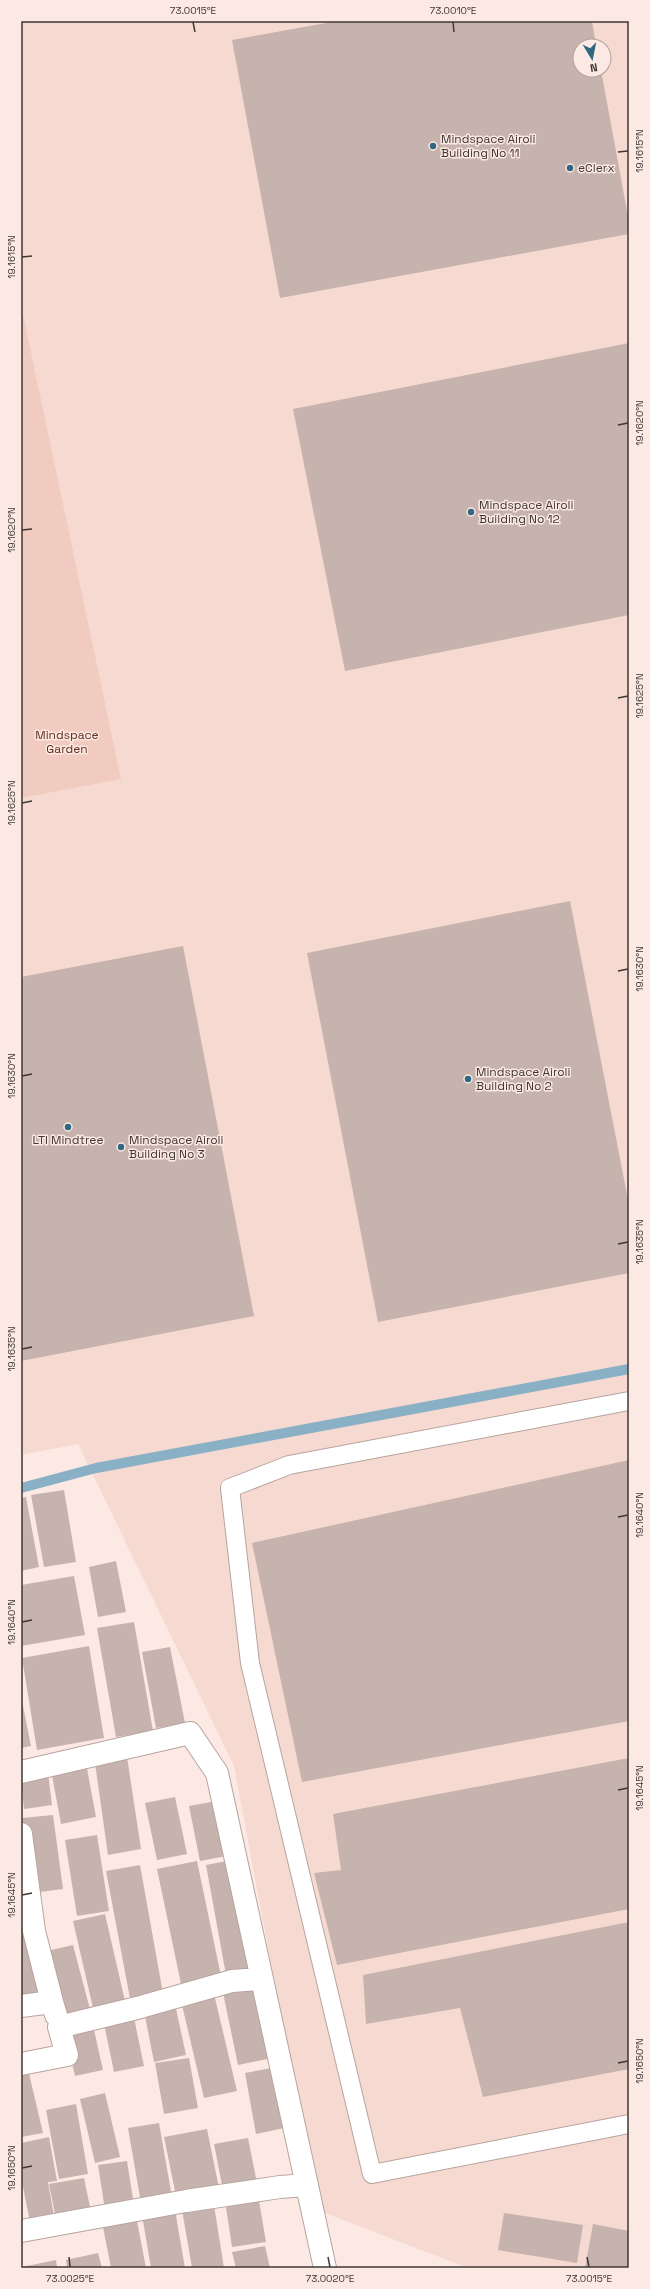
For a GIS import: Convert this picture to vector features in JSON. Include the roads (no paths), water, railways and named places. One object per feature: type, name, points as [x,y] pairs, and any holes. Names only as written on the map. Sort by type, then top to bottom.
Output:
[{"type":"street","points":[[21,1772],[190,1733],[217,1773],[260,1979],[325,2268]]},
{"type":"street","points":[[21,1834],[34,1932],[67,2055],[21,2064]]},
{"type":"street","points":[[59,2028],[232,1981],[260,1979]]},
{"type":"street","points":[[21,2006],[52,2002]]},
{"type":"street","points":[[21,2231],[186,2201],[280,2187],[307,2185]]},
{"type":"lane","points":[[629,1401],[289,1465],[230,1488],[250,1663],[372,2174],[629,2124]]},
{"type":"waterway","points":[[21,1488],[96,1468],[629,1369]]},
{"type":"place","name":"Mindspace Airoli Building No 11","points":[[433,146]]},
{"type":"place","name":"eClerx","points":[[570,168]]},
{"type":"place","name":"Mindspace Airoli Building No 12","points":[[471,512]]},
{"type":"place","name":"Mindspace Airoli Building No 2","points":[[468,1079]]},
{"type":"place","name":"LTI Mindtree","points":[[68,1127]]},
{"type":"place","name":"Mindspace Airoli Building No 3","points":[[121,1147]]},
{"type":"park label","name":"Mindspace Garden","points":[[67,742]]}]
